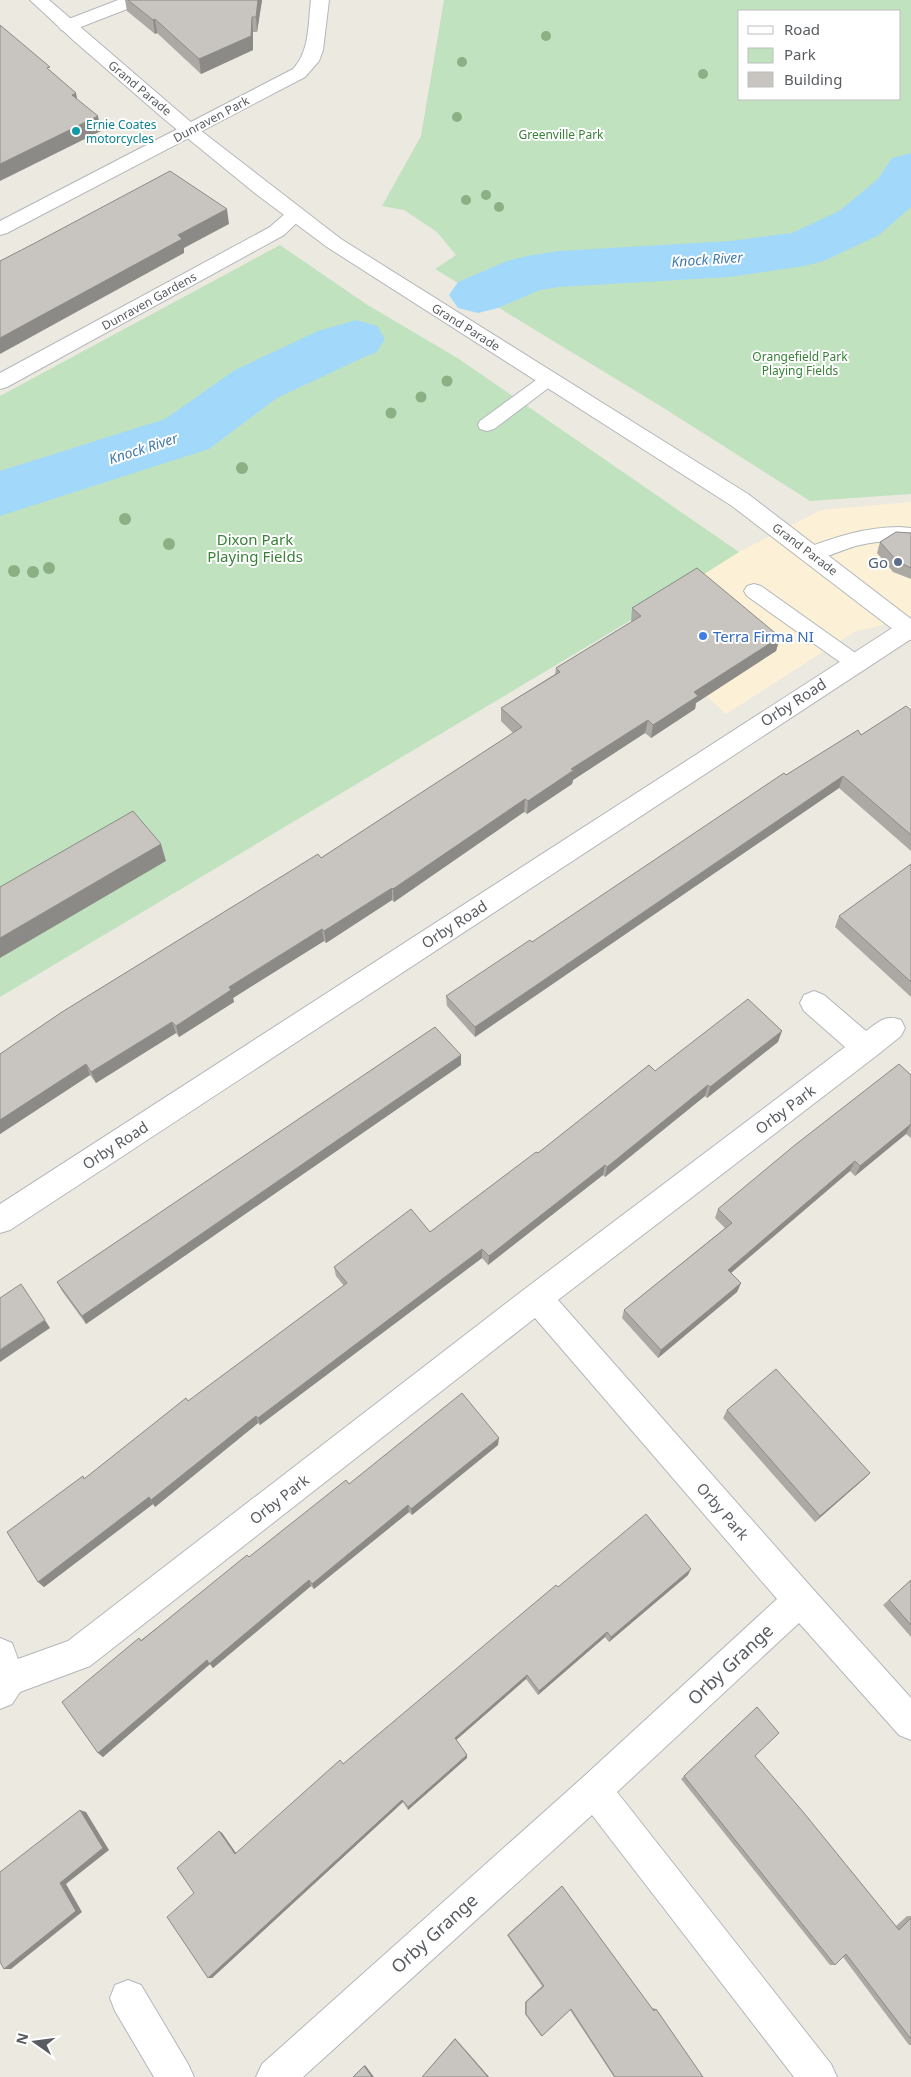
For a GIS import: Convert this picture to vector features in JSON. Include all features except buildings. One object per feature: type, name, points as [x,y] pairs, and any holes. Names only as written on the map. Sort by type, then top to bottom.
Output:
[{"type":"street","name":"Grand Parade","points":[[39,0],[189,130],[295,215],[334,243],[438,311],[549,378],[740,500],[910,629]]},
{"type":"street","points":[[67,26],[134,0]]},
{"type":"street","name":"Dunraven Park","points":[[0,229],[299,73],[310,61],[314,50],[320,0]]},
{"type":"street","name":"Dunraven Gardens","points":[[0,382],[277,231],[295,215]]},
{"type":"street","name":"Orby Road","points":[[0,1220],[854,662],[910,629]]},
{"type":"street","points":[[814,1003],[866,1048]]},
{"type":"street","name":"Orby Park","points":[[3,1675],[78,1654],[537,1298],[891,1028]]},
{"type":"street","name":"Orby Park","points":[[537,1298],[800,1600],[911,1723]]},
{"type":"street","name":"Orby Grange","points":[[274,2077],[594,1790],[800,1600]]},
{"type":"street","points":[[594,1790],[818,2077]]},
{"type":"street","points":[[128,1998],[175,2077]]},
{"type":"lane","points":[[487,424],[549,378]]},
{"type":"lane","points":[[811,554],[833,544],[872,536],[911,535]]},
{"type":"lane","points":[[754,591],[854,662]]},
{"type":"shaded area","points":[[911,502],[911,618],[854,632],[726,714],[628,622],[739,552],[821,510]]},
{"type":"green space","name":"Greenville Park","points":[[444,0],[911,0],[911,494],[810,501],[662,407],[435,269],[456,255],[437,232],[404,210],[382,206],[421,136]]},
{"type":"green space","name":"Dixon Park Playing Fields","points":[[280,245],[366,304],[459,359],[739,552],[628,622],[0,997],[0,396]]},
{"type":"waterway","name":"Knock River","points":[[478,295],[527,274],[559,269],[730,259],[804,249],[859,223],[899,189],[911,169]]},
{"type":"waterway","name":"Knock River","points":[[0,494],[187,434],[256,384],[339,345],[356,339]]},
{"type":"place","name":"Ernie Coates motorcycles","points":[[76,131]]},
{"type":"place","name":"Go","points":[[898,562]]},
{"type":"place","name":"Terra Firma NI","points":[[703,636]]},
{"type":"park label","name":"Orangefield Park Playing Fields","points":[[800,363]]}]
